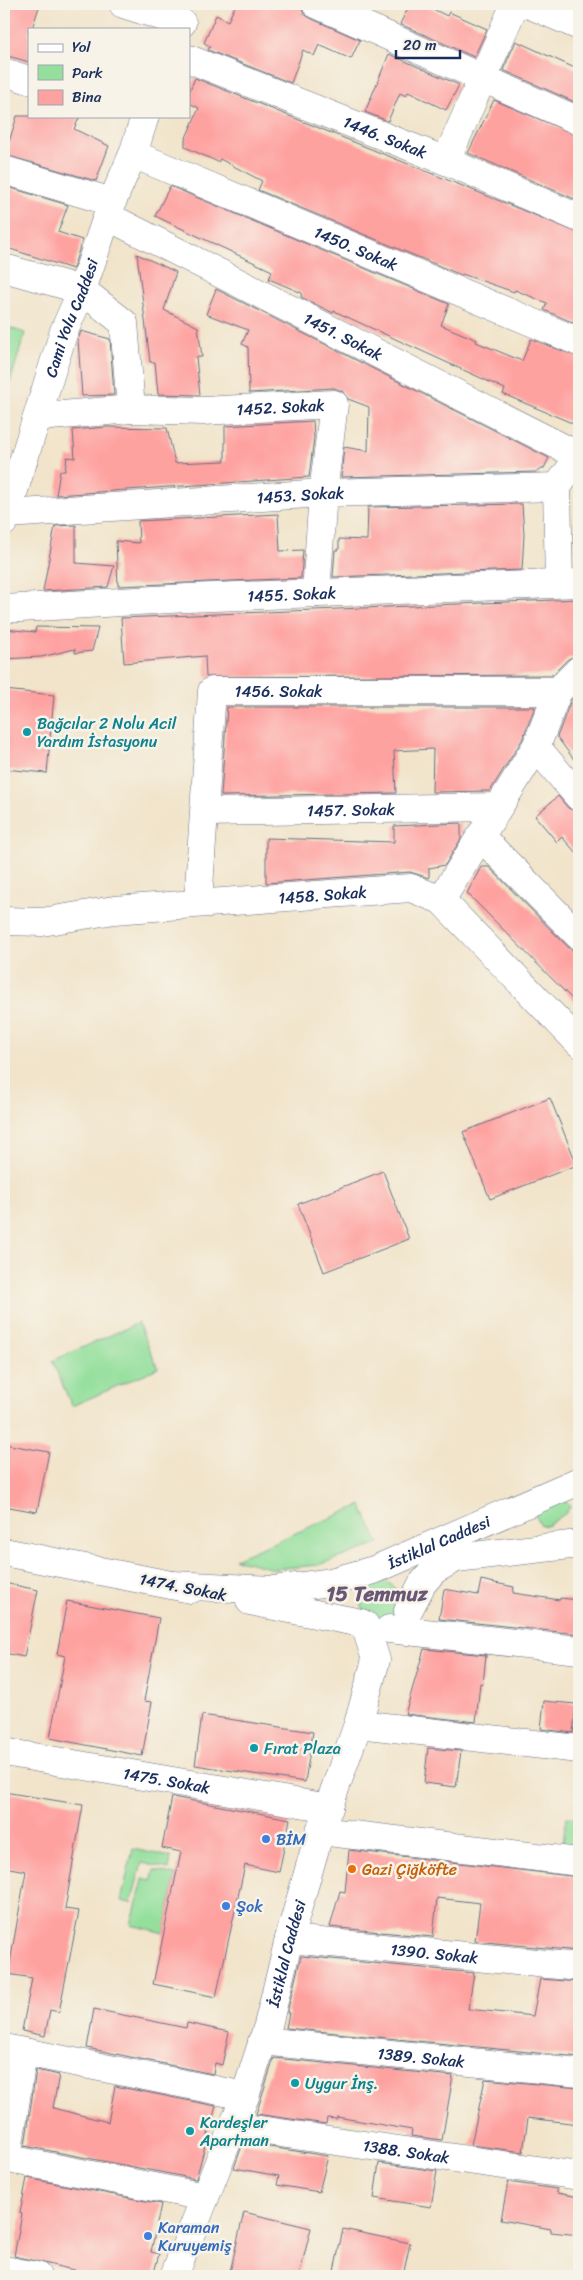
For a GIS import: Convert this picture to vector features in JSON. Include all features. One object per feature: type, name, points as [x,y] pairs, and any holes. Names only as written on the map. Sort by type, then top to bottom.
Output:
[{"type":"street","points":[[122,4],[183,18]]},
{"type":"street","points":[[316,4],[484,77],[579,121]]},
{"type":"street","points":[[446,161],[515,4]]},
{"type":"street","points":[[528,4],[579,26]]},
{"type":"street","name":"1446. Sokak","points":[[190,60],[446,161],[579,218]]},
{"type":"street","points":[[4,72],[28,80]]},
{"type":"street","name":"Cami Yolu Caddesi","points":[[5,518],[39,417],[64,331],[82,290],[109,209],[133,154],[144,118]]},
{"type":"street","name":"1450. Sokak","points":[[133,154],[579,342]]},
{"type":"street","name":"1451. Sokak","points":[[4,170],[109,209],[579,456]]},
{"type":"street","points":[[4,268],[82,290],[124,323],[132,409]]},
{"type":"street","name":"1452. Sokak","points":[[39,417],[132,409],[203,411],[334,404],[323,493],[316,593]]},
{"type":"street","points":[[569,583],[557,487],[579,456]]},
{"type":"street","name":"1453. Sokak","points":[[5,518],[323,493],[557,487]]},
{"type":"street","name":"1455. Sokak","points":[[4,609],[171,598],[569,583]]},
{"type":"street","points":[[441,900],[536,747],[558,691],[579,670]]},
{"type":"street","name":"1456. Sokak","points":[[198,903],[212,691],[558,691]]},
{"type":"street","points":[[536,747],[579,798]]},
{"type":"street","name":"1457. Sokak","points":[[205,812],[497,807]]},
{"type":"street","points":[[480,836],[579,936]]},
{"type":"street","name":"1458. Sokak","points":[[4,921],[42,922],[114,910],[411,888],[441,900],[579,1044]]},
{"type":"street","name":"İstiklal Caddesi","points":[[173,1585],[273,1590],[331,1582],[374,1570],[579,1481]]},
{"type":"street","points":[[574,1543],[545,1543],[528,1536],[523,1526],[524,1514],[529,1505],[552,1492],[579,1493]]},
{"type":"street","points":[[408,1611],[409,1592],[406,1584],[392,1572],[374,1570],[365,1574],[352,1588],[351,1607],[372,1625],[397,1625],[408,1611],[422,1584],[434,1570],[456,1558],[574,1543]]},
{"type":"street","name":"1474. Sokak","points":[[4,1552],[372,1625],[579,1650]]},
{"type":"street","name":"İstiklal Caddesi","points":[[174,2276],[245,2096],[289,1939],[325,1820],[358,1724],[376,1660],[372,1625]]},
{"type":"street","points":[[358,1724],[579,1749]]},
{"type":"street","name":"1475. Sokak","points":[[4,1752],[325,1820],[579,1862]]},
{"type":"street","name":"1390. Sokak","points":[[289,1939],[579,1967]]},
{"type":"street","name":"1389. Sokak","points":[[262,2040],[579,2073]]},
{"type":"street","points":[[205,2196],[6,2158],[14,2050],[245,2096]]},
{"type":"street","name":"1388. Sokak","points":[[232,2126],[579,2176]]},
{"type":"street","points":[[4,2270],[37,2276]]},
{"type":"green space","points":[[4,326],[25,333],[4,402]]},
{"type":"green space","points":[[138,1323],[158,1368],[72,1406],[52,1361]]},
{"type":"green space","points":[[561,1500],[568,1503],[570,1507],[566,1513],[547,1526],[541,1525],[535,1515],[536,1509]]},
{"type":"green space","points":[[361,1505],[379,1544],[318,1565],[274,1569],[235,1559]]},
{"type":"green space","points":[[380,1581],[387,1582],[393,1587],[398,1593],[398,1607],[393,1613],[387,1618],[380,1619],[373,1618],[367,1613],[362,1607],[361,1600],[362,1593],[367,1587],[373,1582]]},
{"type":"green space","points":[[566,1817],[579,1818],[579,1847],[563,1845]]},
{"type":"green space","points":[[133,1849],[171,1857],[169,1869],[142,1863],[131,1903],[121,1901]]},
{"type":"green space","points":[[154,1870],[176,1875],[164,1933],[131,1925],[143,1879],[151,1881]]},
{"type":"building","points":[[4,4],[40,4],[32,28],[28,28],[28,62],[4,55]]},
{"type":"building","points":[[236,4],[294,4],[301,7],[304,14],[310,18],[360,40],[351,59],[319,45],[314,56],[303,50],[291,83],[208,50],[210,46],[204,43],[216,15],[228,21]]},
{"type":"building","points":[[410,4],[423,4],[447,16],[449,12],[487,29],[474,57],[400,24]]},
{"type":"building","points":[[516,41],[579,70],[579,104],[503,70]]},
{"type":"building","points":[[389,54],[459,85],[446,110],[408,92],[406,96],[400,93],[388,121],[365,112]]},
{"type":"building","points":[[195,78],[579,233],[579,325],[544,310],[547,303],[515,290],[514,292],[461,275],[258,190],[262,181],[220,159],[218,162],[185,147],[185,140],[199,108],[190,104],[190,90]]},
{"type":"building","points":[[494,100],[579,136],[579,201],[468,153]]},
{"type":"building","points":[[17,116],[28,116],[28,118],[79,118],[74,129],[109,146],[96,181],[5,155]]},
{"type":"building","points":[[4,186],[68,205],[58,232],[82,240],[73,269],[4,247]]},
{"type":"building","points":[[170,186],[449,304],[441,325],[477,340],[476,342],[522,361],[531,339],[579,357],[579,426],[503,394],[505,389],[334,311],[333,313],[301,297],[302,293],[269,279],[272,271],[155,216]]},
{"type":"building","points":[[137,254],[176,272],[164,310],[198,327],[202,357],[196,357],[200,395],[158,394],[155,362],[150,362]]},
{"type":"building","points":[[216,289],[549,458],[544,468],[536,472],[341,477],[344,447],[368,451],[369,407],[348,399],[342,391],[334,388],[249,393],[248,347],[242,344],[248,330],[206,314]]},
{"type":"building","points":[[81,331],[110,339],[114,395],[82,396],[78,340]]},
{"type":"building","points":[[313,421],[314,437],[309,477],[56,495],[60,471],[65,471],[67,457],[75,458],[73,430],[107,427],[167,428],[175,463],[225,461],[225,426]]},
{"type":"building","points":[[522,504],[524,535],[522,570],[333,577],[335,550],[339,550],[339,539],[367,540],[368,507]]},
{"type":"building","points":[[278,514],[280,551],[303,550],[301,578],[118,586],[116,541],[139,543],[138,521]]},
{"type":"building","points":[[76,525],[76,563],[114,566],[108,587],[43,591],[55,526]]},
{"type":"building","points":[[579,599],[579,655],[568,659],[552,675],[206,677],[205,656],[124,663],[121,618]]},
{"type":"building","points":[[36,627],[98,628],[92,651],[75,653],[75,649],[41,657],[4,659],[4,629],[35,632]]},
{"type":"building","name":"Bağcılar 2 Nolu Acil Yardım İstasyonu","points":[[4,690],[54,695],[47,773],[4,769]]},
{"type":"building","points":[[579,692],[579,766],[557,737],[571,700]]},
{"type":"building","points":[[227,707],[535,707],[522,740],[490,791],[432,792],[433,749],[394,751],[396,793],[221,796]]},
{"type":"building","points":[[558,796],[568,808],[579,812],[579,856],[562,837],[557,842],[535,816]]},
{"type":"building","points":[[461,823],[461,839],[445,865],[429,868],[429,878],[410,872],[266,883],[266,838],[394,842],[394,826]]},
{"type":"building","points":[[481,867],[489,867],[568,947],[579,955],[579,1006],[467,893]]},
{"type":"building","points":[[550,1098],[577,1165],[490,1199],[463,1132]]},
{"type":"building","points":[[383,1171],[409,1239],[324,1272],[298,1204]]},
{"type":"building","points":[[4,1444],[49,1452],[37,1512],[4,1506]]},
{"type":"building","points":[[481,1580],[514,1587],[513,1593],[560,1600],[560,1598],[579,1600],[579,1634],[439,1619],[444,1589],[478,1595]]},
{"type":"building","points":[[4,1583],[38,1590],[24,1657],[4,1653]]},
{"type":"building","points":[[67,1601],[159,1618],[144,1701],[152,1702],[142,1756],[50,1738],[65,1656],[57,1654]]},
{"type":"building","points":[[424,1649],[486,1655],[483,1684],[480,1683],[476,1722],[405,1714]]},
{"type":"building","points":[[544,1701],[576,1704],[573,1733],[541,1729]]},
{"type":"building","name":"Fırat Plaza","points":[[202,1715],[313,1732],[305,1782],[195,1765]]},
{"type":"building","points":[[428,1748],[461,1751],[456,1787],[424,1783]]},
{"type":"building","points":[[4,1792],[83,1805],[65,1909],[79,1911],[59,2012],[50,2010],[45,2036],[22,2031],[32,1978],[8,1974],[26,1871],[4,1867]]},
{"type":"building","points":[[172,1797],[290,1819],[279,1872],[245,1865],[216,1997],[153,1984],[181,1852],[162,1848]]},
{"type":"building","points":[[349,1850],[579,1877],[579,1951],[475,1941],[480,1903],[437,1898],[433,1937],[330,1927],[340,1891],[345,1892]]},
{"type":"building","points":[[301,1956],[474,1973],[468,2009],[533,2016],[540,1979],[579,1982],[579,2057],[286,2028],[289,2013],[287,2013]]},
{"type":"building","points":[[94,2009],[186,2028],[187,2023],[229,2032],[222,2065],[215,2063],[213,2074],[87,2048]]},
{"type":"building","points":[[274,2058],[453,2076],[442,2140],[411,2136],[412,2130],[337,2117],[337,2119],[327,2118],[326,2124],[256,2114]]},
{"type":"building","points":[[36,2070],[59,2075],[53,2108],[108,2122],[115,2086],[216,2106],[196,2179],[25,2146]]},
{"type":"building","points":[[485,2079],[579,2088],[579,2124],[528,2118],[523,2152],[471,2145]]},
{"type":"building","points":[[243,2143],[328,2156],[319,2192],[277,2185],[279,2176],[234,2168]]},
{"type":"building","points":[[379,2163],[437,2171],[431,2207],[374,2198]]},
{"type":"building","points":[[27,2178],[161,2204],[151,2252],[159,2254],[153,2276],[99,2276],[14,2256]]},
{"type":"building","points":[[508,2182],[557,2189],[557,2193],[579,2197],[579,2235],[551,2232],[551,2229],[501,2220]]},
{"type":"building","points":[[244,2212],[311,2228],[299,2276],[229,2276]]},
{"type":"building","points":[[343,2229],[410,2243],[403,2276],[333,2276]]},
{"type":"place","name":"Bağcılar 2 Nolu Acil Yardım İstasyonu","points":[[27,732]]},
{"type":"place","name":"Fırat Plaza","points":[[254,1748]]},
{"type":"place","name":"BİM","points":[[266,1839]]},
{"type":"place","name":"Gazi Çiğköfte","points":[[352,1869]]},
{"type":"place","name":"Şok","points":[[226,1906]]},
{"type":"place","name":"Uygur İnş.","points":[[295,2083]]},
{"type":"place","name":"Kardeşler Apartman","points":[[190,2131]]},
{"type":"place","name":"Karaman Kuruyemiş","points":[[148,2236]]},
{"type":"district","name":"15 Temmuz","points":[[377,1594]]}]
